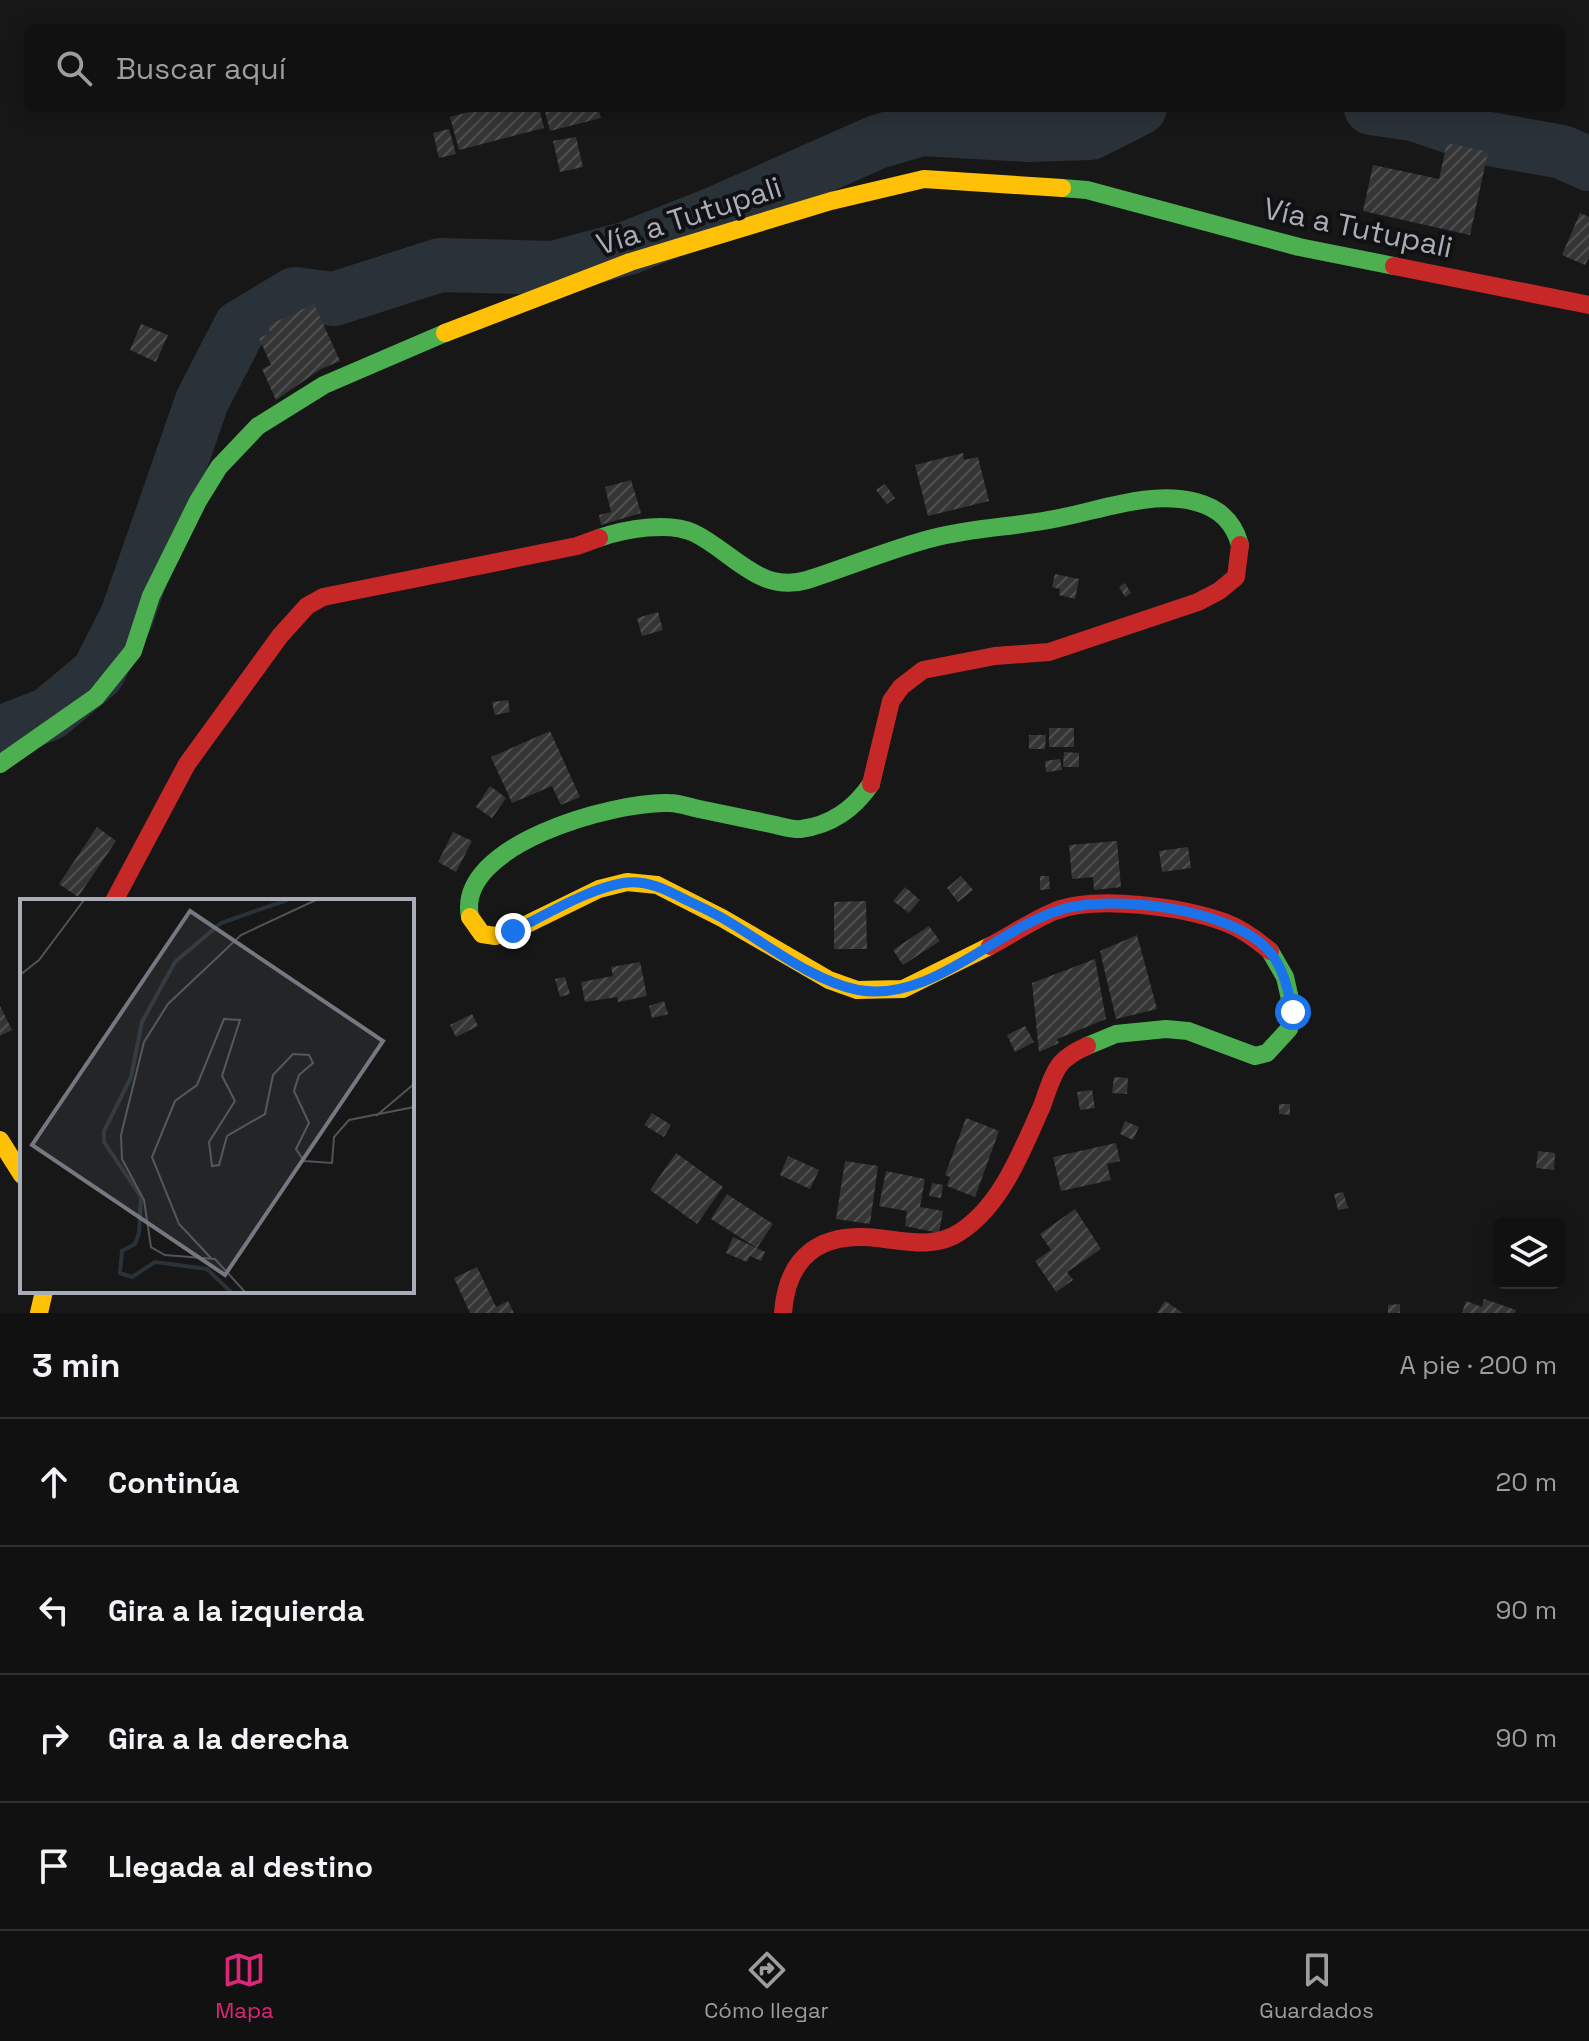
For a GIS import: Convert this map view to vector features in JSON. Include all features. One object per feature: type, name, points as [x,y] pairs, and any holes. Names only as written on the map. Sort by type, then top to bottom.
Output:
[{"type":"street","name":"Vía a Tutupali","points":[[0,764],[96,697],[133,651],[151,596],[198,501],[219,467],[258,426],[278,412],[324,385],[476,319],[630,262],[831,201],[924,179],[1087,190],[1299,247],[1589,305]]},
{"type":"street","points":[[115,899],[187,764],[280,636],[307,606],[323,597],[577,546],[619,531],[657,527],[692,532],[768,582],[802,581],[933,538],[990,527],[1028,525],[1155,498],[1194,501],[1221,512],[1237,533],[1241,548],[1236,577],[1219,591],[1198,602],[1049,652],[995,656],[923,670],[901,687],[891,701],[872,783],[861,799],[825,824],[798,830],[669,803],[615,810],[571,819],[520,843],[496,859],[473,888],[468,906],[471,920],[482,934],[495,936],[513,931],[599,889],[627,882],[657,885],[722,918],[829,980],[857,990],[903,989],[948,969],[1055,911],[1085,904],[1119,902],[1198,915],[1224,922],[1249,934],[1270,951],[1285,977],[1293,1012],[1289,1029],[1267,1053],[1255,1056],[1188,1031],[1166,1029],[1116,1034],[1076,1051],[1060,1064],[1002,1187],[972,1224],[957,1235],[933,1241],[907,1244],[875,1238],[845,1239],[814,1248],[797,1262],[787,1279],[783,1313]]},
{"type":"street","points":[[0,1140],[20,1172]]},
{"type":"street","points":[[39,1313],[44,1293]]},
{"type":"building","points":[[469,112],[540,112],[544,128],[459,150],[450,117]]},
{"type":"building","points":[[545,112],[599,112],[601,118],[550,131]]},
{"type":"building","points":[[449,129],[456,154],[439,158],[433,133]]},
{"type":"building","points":[[576,137],[583,167],[560,172],[553,141]]},
{"type":"building","points":[[1447,143],[1488,152],[1470,235],[1363,211],[1373,165],[1439,179]]},
{"type":"building","points":[[1580,213],[1589,217],[1589,257],[1585,265],[1562,255]]},
{"type":"building","points":[[314,304],[340,361],[321,369],[276,400],[262,369],[271,365],[259,338],[271,333],[267,326]]},
{"type":"building","points":[[141,324],[168,335],[156,362],[130,350]]},
{"type":"building","points":[[963,453],[964,460],[978,457],[989,501],[928,516],[915,465]]},
{"type":"building","points":[[631,480],[641,513],[601,525],[599,515],[611,512],[605,487]]},
{"type":"building","points":[[885,484],[895,498],[887,504],[876,490]]},
{"type":"building","points":[[1055,574],[1079,579],[1075,599],[1059,595],[1060,589],[1052,587]]},
{"type":"building","points":[[1125,583],[1131,593],[1125,597],[1119,587]]},
{"type":"building","points":[[658,612],[663,630],[642,636],[637,618]]},
{"type":"building","points":[[508,700],[510,712],[495,715],[492,702]]},
{"type":"building","points":[[1049,728],[1074,728],[1074,747],[1049,747]]},
{"type":"building","points":[[550,731],[580,797],[561,805],[552,786],[512,803],[491,757]]},
{"type":"building","points":[[1029,735],[1046,735],[1045,749],[1029,749]]},
{"type":"building","points":[[1064,752],[1079,753],[1079,767],[1063,767]]},
{"type":"building","points":[[1060,759],[1062,770],[1046,772],[1045,761]]},
{"type":"building","points":[[490,786],[506,798],[492,818],[476,807]]},
{"type":"building","points":[[97,827],[116,841],[78,897],[59,884]]},
{"type":"building","points":[[453,832],[472,841],[456,872],[438,862]]},
{"type":"building","points":[[1117,841],[1121,887],[1094,890],[1093,877],[1072,879],[1069,845]]},
{"type":"building","points":[[1188,847],[1191,868],[1162,872],[1159,851]]},
{"type":"building","points":[[961,876],[973,890],[958,902],[947,888]]},
{"type":"building","points":[[1040,876],[1049,876],[1050,889],[1040,890]]},
{"type":"building","points":[[905,887],[920,900],[909,913],[893,901]]},
{"type":"building","points":[[866,901],[867,949],[834,949],[834,902]]},
{"type":"building","points":[[929,926],[940,941],[903,965],[893,950]]},
{"type":"building","points":[[1137,935],[1157,1009],[1116,1019],[1100,951]]},
{"type":"building","points":[[1095,959],[1106,1019],[1057,1039],[1059,1043],[1039,1052],[1032,983]]},
{"type":"building","points":[[640,962],[647,996],[618,1002],[617,997],[585,1002],[581,982],[613,976],[611,967]]},
{"type":"building","points":[[565,977],[570,994],[560,997],[555,979]]},
{"type":"building","points":[[664,1001],[668,1014],[652,1018],[649,1006]]},
{"type":"building","points":[[0,1006],[12,1030],[0,1036]]},
{"type":"building","points":[[472,1014],[478,1026],[456,1037],[450,1025]]},
{"type":"building","points":[[1025,1026],[1034,1042],[1015,1052],[1007,1035]]},
{"type":"building","points":[[1114,1077],[1128,1078],[1127,1094],[1112,1093]]},
{"type":"building","points":[[1092,1090],[1095,1108],[1080,1110],[1077,1092]]},
{"type":"building","points":[[1279,1104],[1290,1104],[1290,1115],[1279,1114]]},
{"type":"building","points":[[652,1113],[671,1125],[664,1137],[644,1125]]},
{"type":"building","points":[[966,1118],[999,1131],[975,1197],[947,1186],[950,1177],[945,1175]]},
{"type":"building","points":[[1125,1121],[1139,1127],[1133,1140],[1120,1134]]},
{"type":"building","points":[[1116,1143],[1120,1161],[1107,1164],[1111,1180],[1061,1191],[1053,1157]]},
{"type":"building","points":[[1538,1151],[1555,1153],[1554,1170],[1536,1168]]},
{"type":"building","points":[[676,1153],[723,1187],[697,1224],[650,1190]]},
{"type":"building","points":[[788,1156],[819,1170],[810,1189],[780,1175]]},
{"type":"building","points":[[845,1161],[878,1166],[870,1224],[836,1219]]},
{"type":"building","points":[[886,1171],[925,1179],[920,1207],[943,1211],[939,1233],[905,1226],[907,1211],[879,1206]]},
{"type":"building","points":[[932,1183],[943,1185],[941,1198],[929,1196]]},
{"type":"building","points":[[1343,1192],[1348,1208],[1338,1210],[1334,1194]]},
{"type":"building","points":[[727,1194],[773,1224],[757,1248],[711,1219]]},
{"type":"building","points":[[1075,1209],[1101,1249],[1067,1272],[1073,1280],[1056,1292],[1035,1261],[1051,1250],[1040,1234]]},
{"type":"building","points":[[733,1237],[765,1252],[761,1261],[750,1256],[747,1262],[726,1253]]},
{"type":"building","points":[[477,1267],[496,1307],[508,1301],[514,1313],[470,1313],[454,1278]]},
{"type":"building","points":[[1484,1299],[1516,1310],[1515,1313],[1462,1313],[1466,1301],[1482,1307]]},
{"type":"building","points":[[1165,1301],[1183,1313],[1157,1313]]},
{"type":"building","points":[[1400,1304],[1400,1313],[1388,1313],[1388,1305]]},
{"type":"waterway","points":[[0,733],[49,714],[98,673],[127,616],[202,401],[240,327],[295,294],[334,299],[440,265],[553,268],[628,248],[712,215],[877,142],[921,129],[1029,135],[1091,133],[1132,112]]},
{"type":"waterway","points":[[1399,112],[1484,138],[1562,152],[1589,164]]},
{"type":"traffic: fast","points":[[1062,188],[1087,190],[1299,247],[1394,266]]},
{"type":"traffic: fast","points":[[0,764],[96,697],[133,651],[151,596],[198,501],[219,467],[258,426],[324,385],[445,333]]},
{"type":"traffic: fast","points":[[599,538],[647,528],[684,529],[708,541],[760,576],[790,583],[949,534],[1043,521],[1127,502],[1162,498],[1196,502],[1212,508],[1230,523],[1240,545]]},
{"type":"traffic: fast","points":[[470,917],[472,891],[487,868],[512,848],[579,819],[645,804],[669,803],[801,829],[822,824],[841,814],[871,784]]},
{"type":"traffic: fast","points":[[1087,1046],[1116,1034],[1166,1029],[1188,1031],[1255,1056],[1267,1053],[1289,1029],[1293,1012],[1285,977],[1270,951]]},
{"type":"traffic: slow","points":[[445,333],[630,262],[831,201],[924,179],[1062,188]]},
{"type":"traffic: slow","points":[[470,917],[482,934],[495,936],[513,931],[599,889],[627,882],[657,885],[722,918],[829,980],[857,990],[903,989],[990,946]]},
{"type":"traffic: slow","points":[[0,1140],[20,1172]]},
{"type":"traffic: slow","points":[[39,1313],[44,1293]]},
{"type":"traffic: jam","points":[[1394,266],[1589,305]]},
{"type":"traffic: jam","points":[[115,899],[187,764],[280,636],[307,606],[323,597],[577,546],[599,538]]},
{"type":"traffic: jam","points":[[871,784],[891,701],[901,687],[923,670],[995,656],[1049,652],[1198,602],[1236,577],[1240,545]]},
{"type":"traffic: jam","points":[[990,946],[1055,911],[1073,906],[1116,903],[1186,912],[1224,922],[1254,938],[1270,951]]},
{"type":"traffic: jam","points":[[783,1313],[791,1276],[799,1263],[823,1244],[857,1237],[909,1242],[940,1241],[975,1221],[1009,1175],[1058,1067],[1087,1046]]},
{"type":"route","points":[[513,931],[599,889],[627,882],[657,885],[722,918],[829,980],[857,990],[903,989],[948,969],[1055,911],[1085,904],[1119,902],[1198,915],[1224,922],[1249,934],[1270,951],[1285,977],[1293,1012]]}]
